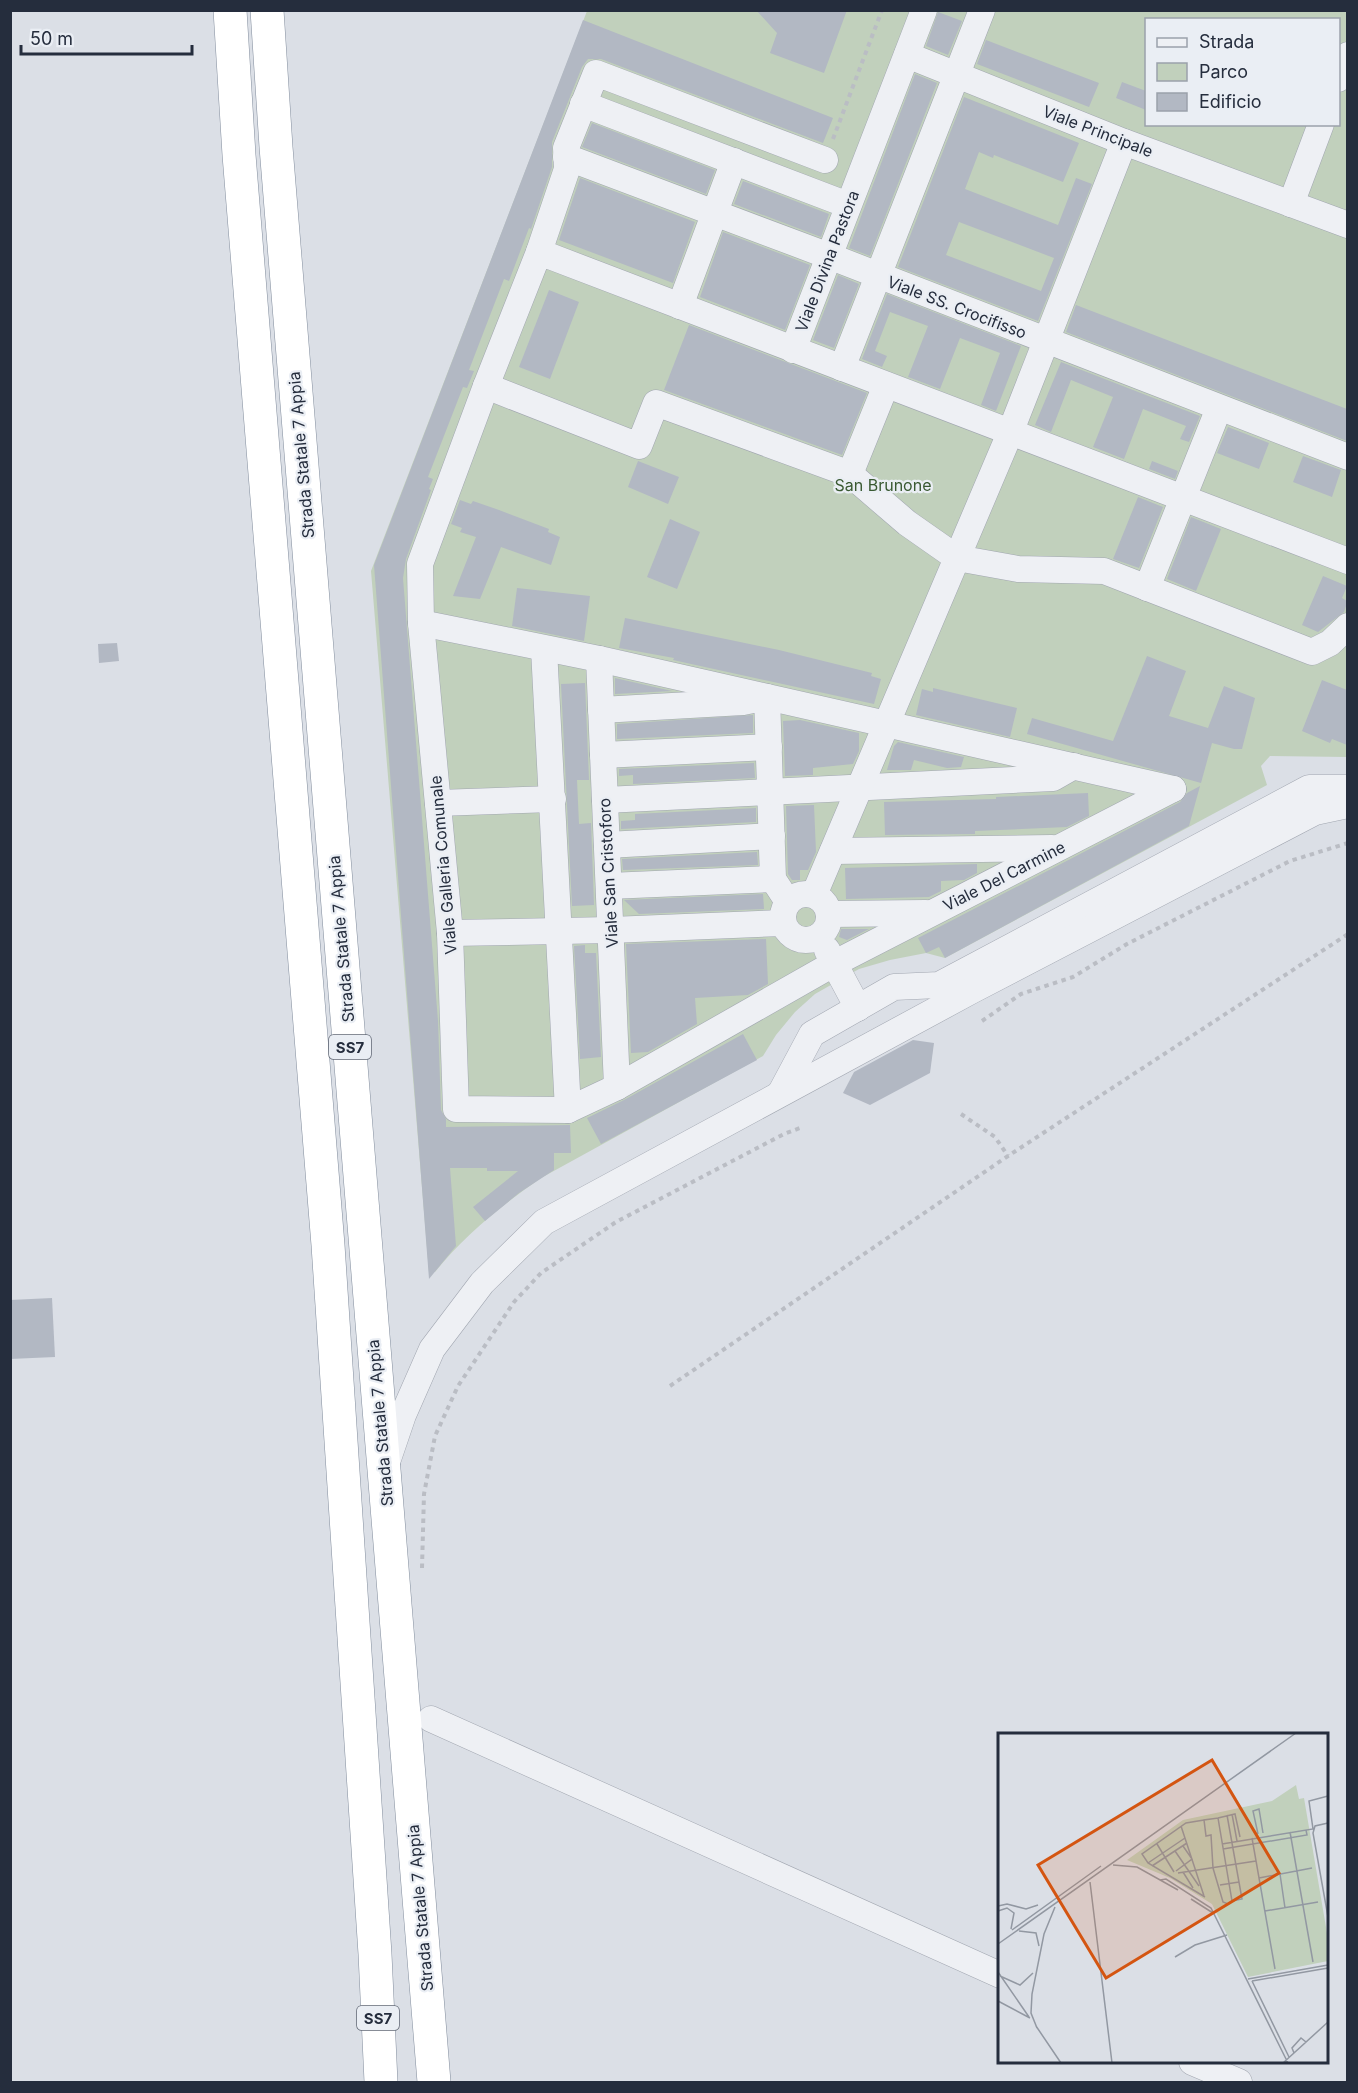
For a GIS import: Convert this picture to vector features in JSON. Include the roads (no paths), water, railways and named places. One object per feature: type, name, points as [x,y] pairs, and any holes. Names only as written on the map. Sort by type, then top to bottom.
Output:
[{"type":"highway","name":"SS7","points":[[230,10],[239,155],[329,1257],[375,1954],[381,2082]]},
{"type":"highway","name":"Strada Statale 7 Appia","points":[[267,10],[276,147],[434,2082]]},
{"type":"highway","points":[[364,2082],[375,1954]]},
{"type":"street","name":"Viale Divina Pastora","points":[[793,350],[924,10]]},
{"type":"street","points":[[842,368],[982,10]]},
{"type":"street","name":"Viale Principale","points":[[907,55],[1124,142],[1347,225]]},
{"type":"street","points":[[1340,74],[1347,55]]},
{"type":"street","name":"Viale Galleria Comunale","points":[[568,1110],[456,1108],[450,933],[421,623],[420,564],[539,252],[567,169],[566,148],[596,73],[825,160]]},
{"type":"street","points":[[584,104],[848,205]]},
{"type":"street","points":[[1291,204],[1320,126]]},
{"type":"street","points":[[767,697],[773,879],[791,936],[797,939],[812,940],[819,937],[827,927],[822,904],[833,851],[1010,433],[1124,142]]},
{"type":"street","name":"Viale SS. Crocifisso","points":[[566,157],[829,256],[1347,457]]},
{"type":"street","points":[[680,306],[734,161]]},
{"type":"street","points":[[539,252],[1347,561]]},
{"type":"street","points":[[850,474],[886,385]]},
{"type":"street","points":[[486,386],[639,446],[656,404],[850,474],[906,523],[957,558],[1018,569],[1104,571],[1312,652],[1330,644],[1347,626]]},
{"type":"street","points":[[1147,588],[1219,408]]},
{"type":"street","points":[[421,623],[599,658],[1074,766]]},
{"type":"street","points":[[544,649],[568,1110]]},
{"type":"street","name":"Viale San Cristoforo","points":[[599,658],[617,1087]]},
{"type":"street","points":[[601,710],[743,702],[767,697]]},
{"type":"street","points":[[603,755],[769,747]]},
{"type":"street","points":[[605,800],[1053,778],[1074,766]]},
{"type":"street","name":"Viale Del Carmine","points":[[568,1110],[617,1087],[835,963],[1173,789],[1074,766]]},
{"type":"street","points":[[781,1092],[812,1034],[894,987],[939,985],[1309,788],[1347,788]]},
{"type":"street","points":[[438,803],[553,800]]},
{"type":"street","points":[[384,1471],[403,1415],[432,1349],[482,1283],[544,1221],[970,991],[1315,812],[1347,805]]},
{"type":"street","points":[[607,845],[772,836]]},
{"type":"street","points":[[833,851],[1060,848]]},
{"type":"street","points":[[609,886],[773,879]]},
{"type":"street","points":[[450,933],[611,930],[785,913],[800,894],[822,904],[930,913]]},
{"type":"street","points":[[819,937],[858,1008]]},
{"type":"street","points":[[430,1719],[998,1975]]},
{"type":"street","points":[[1196,2063],[1239,2082]]},
{"type":"park label","name":"San Brunone","points":[[883,485]]}]
